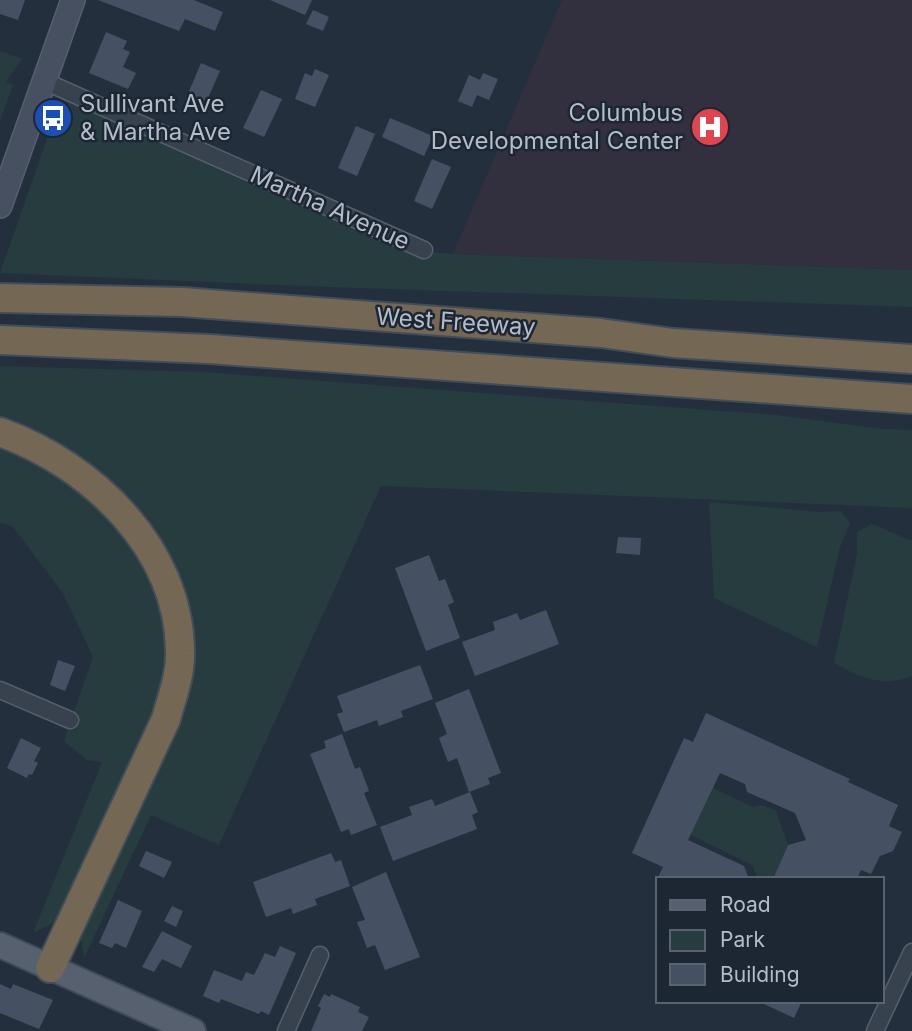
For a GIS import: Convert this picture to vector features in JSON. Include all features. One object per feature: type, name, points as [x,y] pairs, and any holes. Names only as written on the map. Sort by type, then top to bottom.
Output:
[{"type":"highway","name":"West Freeway","points":[[0,298],[181,302],[601,333],[673,343],[912,359]]},
{"type":"highway","name":"West Freeway","points":[[0,340],[209,349],[912,398]]},
{"type":"highway","points":[[5,433],[53,457],[93,484],[116,505],[154,557],[169,586],[177,618],[181,653],[176,687],[166,719],[50,968]]},
{"type":"main road","points":[[0,206],[73,0]]},
{"type":"main road","points":[[0,945],[192,1031]]},
{"type":"street","name":"Martha Avenue","points":[[44,81],[424,250]]},
{"type":"street","points":[[0,690],[70,720]]},
{"type":"street","points":[[874,1031],[912,952]]},
{"type":"street","points":[[286,1031],[320,955]]},
{"type":"shaded area","name":"Columbus Developmental Center","points":[[562,0],[912,0],[912,270],[453,254]]},
{"type":"green space","points":[[0,51],[22,59],[6,82],[13,85],[0,121]]},
{"type":"green space","points":[[61,99],[398,249],[453,254],[912,270],[912,307],[0,273]]},
{"type":"green space","points":[[0,366],[203,372],[776,415],[883,429],[912,430],[912,508],[381,486],[219,845],[151,815],[84,958],[81,940],[179,717],[169,566],[0,419]]},
{"type":"green space","points":[[0,442],[76,487],[113,522],[127,539],[149,577],[163,617],[166,636],[165,664],[154,710],[63,912],[50,925],[33,933],[102,762],[87,760],[64,741],[93,657],[63,593],[13,527],[0,522]]},
{"type":"green space","points":[[709,502],[820,512],[841,511],[850,523],[840,547],[817,647],[714,598]]},
{"type":"green space","points":[[872,524],[912,541],[912,676],[891,681],[852,673],[834,663],[857,553],[857,532]]},
{"type":"green space","points":[[713,788],[753,807],[763,805],[776,811],[788,845],[774,877],[757,877],[752,865],[685,832],[687,828],[695,825]]},
{"type":"building","points":[[0,0],[25,0],[18,20],[0,14]]},
{"type":"building","points":[[98,0],[194,0],[223,12],[215,31],[185,19],[179,31]]},
{"type":"building","points":[[270,0],[312,0],[305,15]]},
{"type":"building","points":[[313,10],[329,17],[323,31],[306,24]]},
{"type":"building","points":[[106,32],[127,41],[123,49],[130,52],[123,67],[136,73],[128,89],[89,73]]},
{"type":"building","points":[[201,63],[220,71],[203,103],[187,96]]},
{"type":"building","points":[[315,69],[329,75],[315,107],[295,99],[305,73],[312,76]]},
{"type":"building","points":[[483,73],[498,79],[489,100],[477,95],[472,107],[458,101],[469,75],[480,80]]},
{"type":"building","points":[[261,90],[282,99],[264,137],[243,128]]},
{"type":"building","points":[[390,118],[433,136],[424,156],[382,137]]},
{"type":"building","points":[[356,126],[375,134],[357,176],[338,168]]},
{"type":"building","points":[[432,159],[451,167],[432,209],[414,201]]},
{"type":"building","points":[[618,537],[641,538],[640,555],[616,553]]},
{"type":"building","points":[[429,555],[439,581],[445,579],[454,602],[448,605],[460,638],[426,651],[395,568]]},
{"type":"building","points":[[546,610],[559,644],[475,676],[462,642],[495,630],[493,622],[517,613],[520,620]]},
{"type":"building","points":[[58,660],[75,666],[65,691],[50,685]]},
{"type":"building","points":[[420,665],[433,699],[401,711],[403,717],[379,726],[377,720],[344,732],[337,714],[343,712],[337,696]]},
{"type":"building","points":[[469,689],[501,773],[488,778],[490,784],[469,792],[457,758],[448,762],[439,738],[447,734],[435,703]]},
{"type":"building","points":[[706,713],[850,779],[848,782],[898,805],[889,826],[902,832],[893,851],[880,856],[871,874],[861,870],[858,877],[774,877],[788,845],[806,840],[795,813],[747,792],[745,784],[720,773],[688,840],[744,866],[748,877],[658,877],[663,867],[632,853],[684,738],[693,742]]},
{"type":"building","points":[[342,734],[355,769],[360,767],[369,791],[364,793],[377,825],[351,835],[349,829],[341,832],[310,754],[326,748],[324,741]]},
{"type":"building","points":[[21,738],[41,748],[34,761],[38,763],[32,775],[29,774],[27,778],[7,768]]},
{"type":"building","points":[[470,792],[478,812],[472,815],[477,829],[393,861],[380,827],[412,815],[409,807],[432,799],[435,806]]},
{"type":"building","points":[[146,851],[172,862],[164,878],[139,866]]},
{"type":"building","points":[[331,853],[335,862],[341,860],[350,886],[315,899],[317,905],[293,914],[291,908],[266,917],[253,882]]},
{"type":"building","points":[[386,872],[420,957],[385,970],[375,945],[367,948],[357,922],[365,920],[352,887]]},
{"type":"building","points":[[118,900],[142,911],[126,948],[115,943],[112,948],[99,943]]},
{"type":"building","points":[[172,906],[183,911],[176,927],[164,921]]},
{"type":"building","points":[[162,931],[192,946],[181,968],[162,959],[154,972],[142,967]]},
{"type":"building","points":[[280,946],[296,953],[269,1015],[261,1011],[259,1014],[221,999],[219,1003],[203,996],[214,970],[242,981],[246,972],[254,975],[265,953],[275,957]]},
{"type":"building","points":[[0,984],[11,989],[13,984],[53,1000],[39,1029],[0,1013]]},
{"type":"building","points":[[324,994],[330,997],[331,994],[360,1007],[358,1012],[369,1017],[362,1031],[311,1031]]},
{"type":"building","points":[[762,1003],[801,1003],[794,1018]]},
{"type":"place","name":"Sullivant Ave & Martha Ave","points":[[53,118]]},
{"type":"place","name":"Columbus Developmental Center","points":[[710,127]]}]
